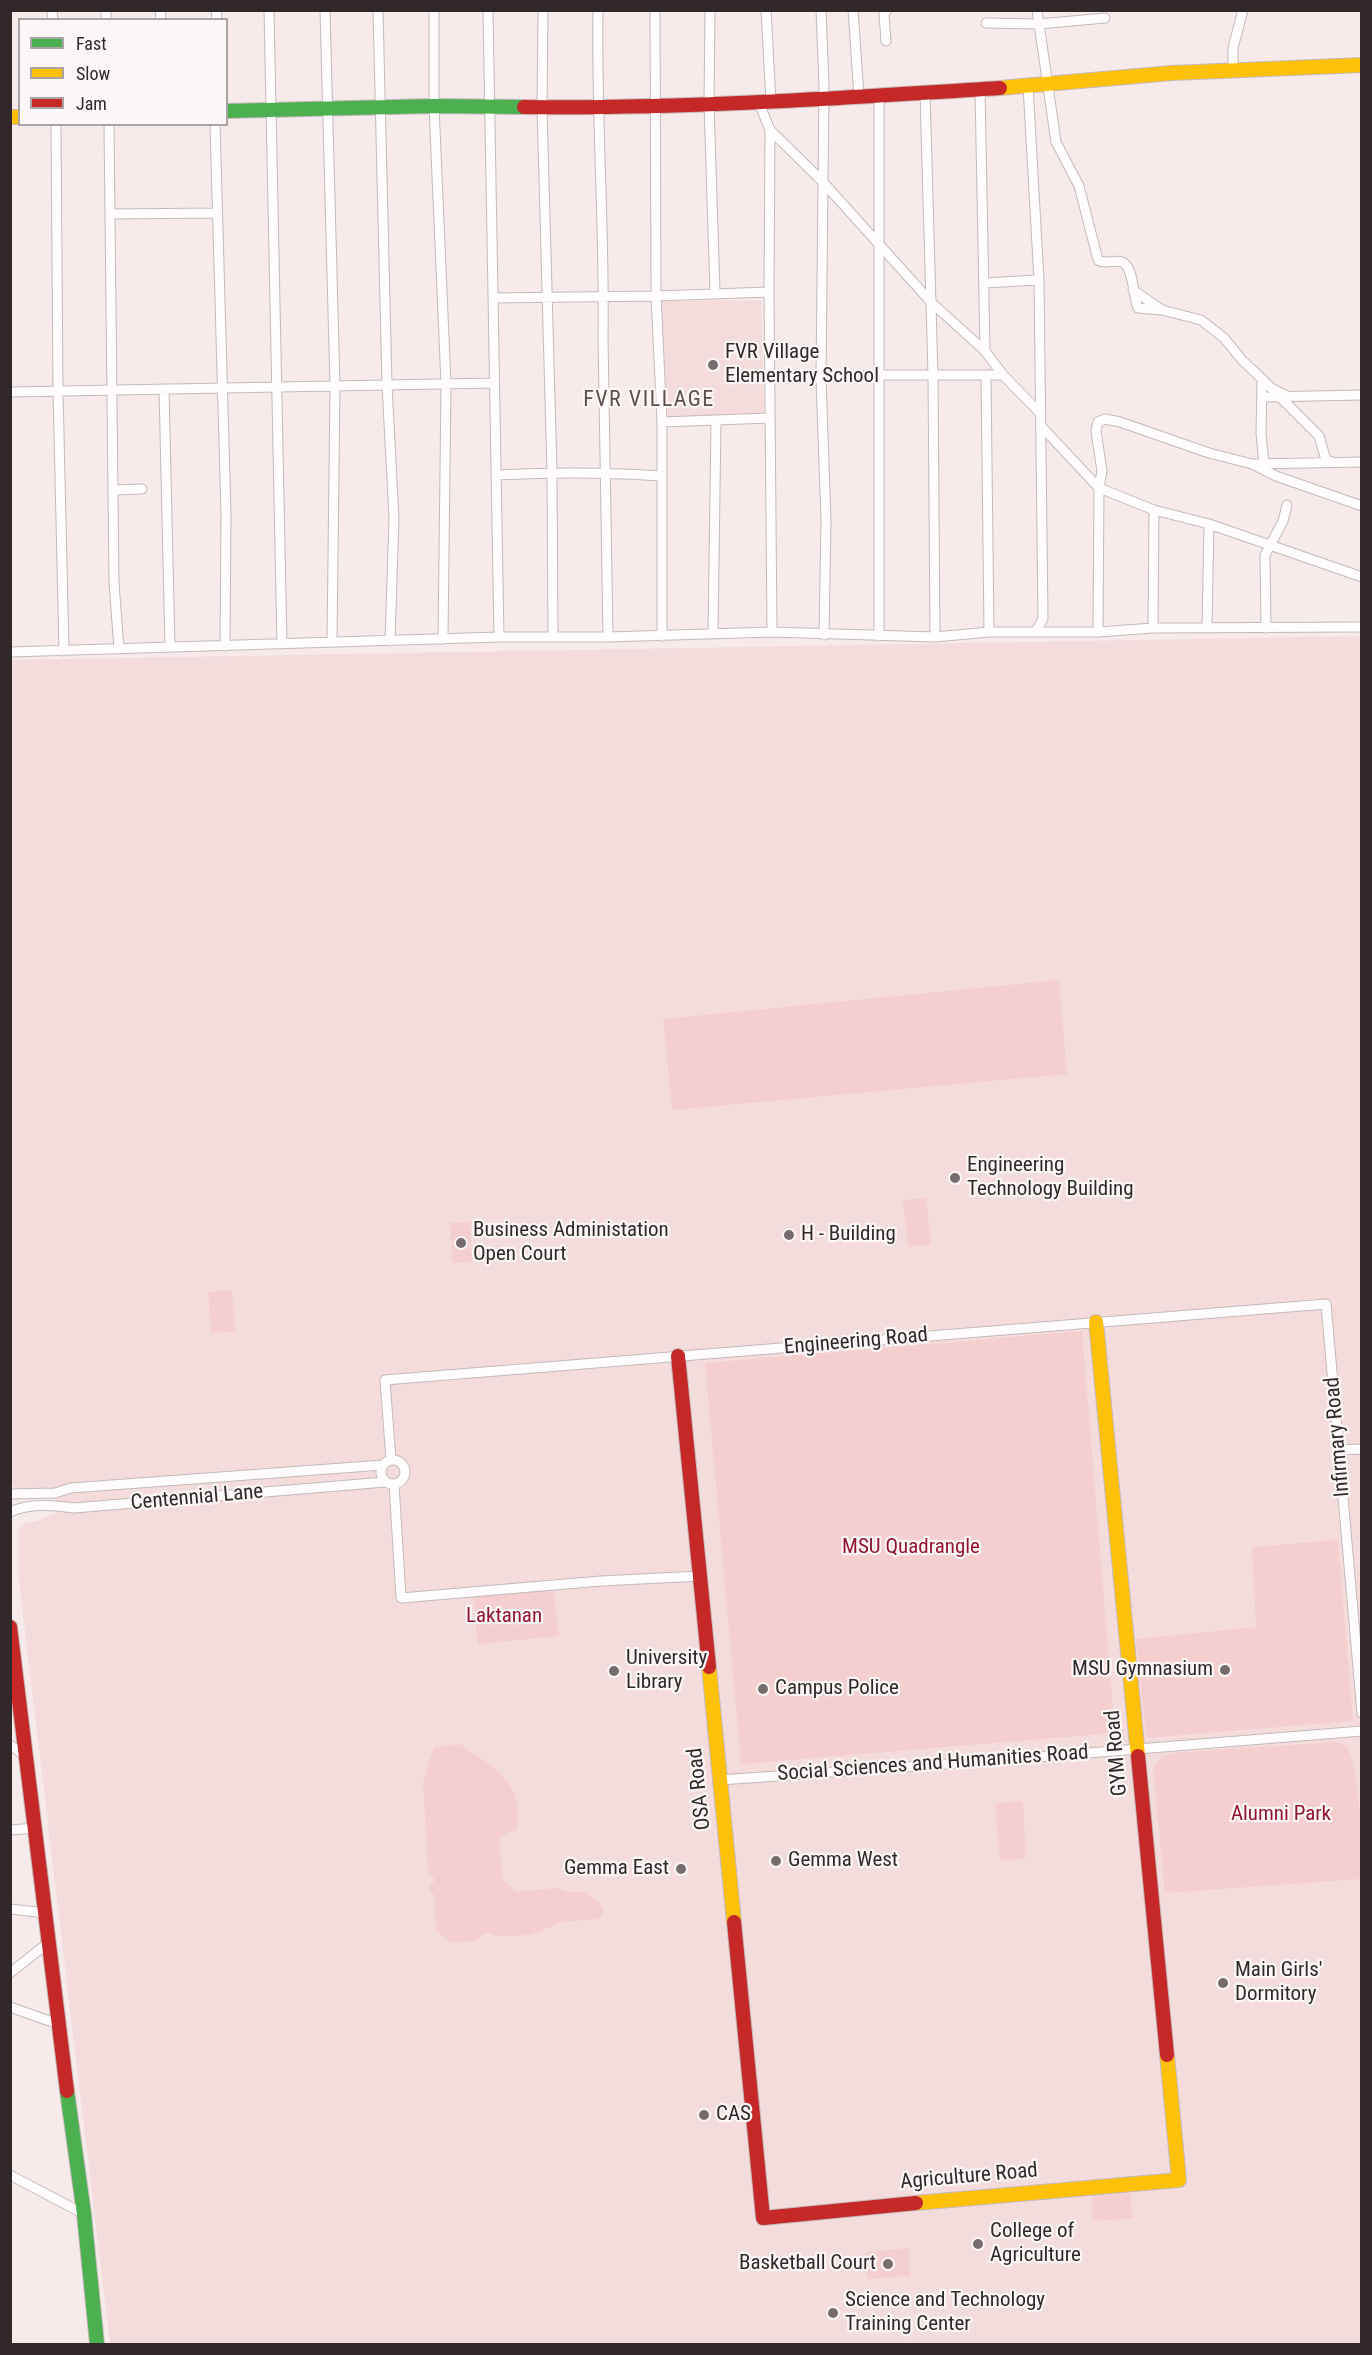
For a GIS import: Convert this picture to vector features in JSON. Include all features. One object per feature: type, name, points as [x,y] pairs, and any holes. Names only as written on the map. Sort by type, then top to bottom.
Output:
[{"type":"street","points":[[269,10],[282,644]]},
{"type":"street","points":[[324,10],[335,386],[332,642]]},
{"type":"street","points":[[378,10],[387,385],[394,518],[390,640]]},
{"type":"street","points":[[434,10],[434,106],[446,384],[443,639]]},
{"type":"street","points":[[488,10],[499,637]]},
{"type":"street","points":[[543,10],[542,108],[552,472],[553,636]]},
{"type":"street","points":[[598,10],[598,108],[605,296],[603,337],[608,637]]},
{"type":"street","points":[[655,10],[656,296],[662,422],[662,636]]},
{"type":"street","points":[[710,10],[709,104],[715,292]]},
{"type":"street","points":[[766,10],[765,103],[770,130],[772,632]]},
{"type":"street","points":[[821,10],[823,99],[821,378],[826,520],[824,635]]},
{"type":"street","points":[[853,10],[859,96]]},
{"type":"street","points":[[886,41],[884,14],[887,10]]},
{"type":"street","points":[[1037,10],[1056,141],[1079,186],[1098,260],[1126,264],[1133,290],[1162,310],[1196,317],[1207,323],[1271,388],[1284,397],[1319,436],[1326,460],[1338,463]]},
{"type":"street","points":[[1233,71],[1233,48],[1243,10]]},
{"type":"street","points":[[986,23],[1038,24],[1106,18]]},
{"type":"street","points":[[228,111],[434,106],[598,108],[765,103],[1233,71],[1362,65]]},
{"type":"street","points":[[1028,86],[1039,280],[1044,619],[1052,632]]},
{"type":"street","points":[[980,89],[985,351]]},
{"type":"street","points":[[925,93],[933,375],[935,637]]},
{"type":"street","points":[[879,96],[878,244],[881,375],[879,636]]},
{"type":"street","points":[[56,126],[58,391],[64,651]]},
{"type":"street","points":[[108,126],[114,583],[119,649]]},
{"type":"street","points":[[215,126],[226,513],[225,646]]},
{"type":"street","points":[[770,130],[822,181],[931,302],[985,351],[1003,375],[1041,414]]},
{"type":"street","points":[[110,214],[217,213]]},
{"type":"street","points":[[984,283],[1039,280]]},
{"type":"street","points":[[493,298],[769,292]]},
{"type":"street","points":[[770,379],[881,375],[1003,375]]},
{"type":"street","points":[[986,376],[989,632]]},
{"type":"street","points":[[1262,379],[1261,434],[1264,464]]},
{"type":"street","points":[[10,392],[493,383]]},
{"type":"street","points":[[164,389],[170,647]]},
{"type":"street","points":[[1263,397],[1362,395]]},
{"type":"street","points":[[662,422],[770,418]]},
{"type":"street","points":[[1098,632],[1099,488],[1102,471],[1096,430],[1098,422],[1105,419],[1142,429],[1209,453],[1252,464],[1276,476],[1362,506]]},
{"type":"street","points":[[713,634],[716,421]]},
{"type":"street","points":[[1041,426],[1099,488],[1154,510],[1209,524],[1362,577]]},
{"type":"street","points":[[1252,464],[1362,462]]},
{"type":"street","points":[[496,475],[606,472],[662,476]]},
{"type":"street","points":[[114,490],[142,489]]},
{"type":"street","points":[[1266,627],[1264,562],[1268,546],[1283,521],[1287,505]]},
{"type":"street","points":[[1153,628],[1154,510]]},
{"type":"street","points":[[1208,627],[1209,524]]},
{"type":"street","points":[[1036,631],[1044,619]]},
{"type":"street","points":[[10,652],[553,636],[608,637],[772,632],[935,637],[989,632],[1098,632],[1153,628],[1362,627]]},
{"type":"street","name":"Engineering Road","points":[[387,1462],[385,1380],[1326,1304]]},
{"type":"street","name":"Infirmary Road","points":[[1326,1304],[1362,1713]]},
{"type":"street","name":"GYM Road","points":[[1096,1322],[1179,2180]]},
{"type":"street","name":"OSA Road","points":[[678,1356],[763,2218]]},
{"type":"street","points":[[1339,1450],[1362,1449]]},
{"type":"street","points":[[390,1483],[403,1480],[405,1469],[400,1462],[387,1462],[381,1475],[390,1483],[401,1598],[601,1581],[700,1576]]},
{"type":"street","name":"Centennial Lane","points":[[15,1495],[55,1493],[71,1488],[387,1462]]},
{"type":"street","points":[[295,1471],[296,1490]]},
{"type":"street","points":[[217,1477],[218,1496]]},
{"type":"street","points":[[131,1483],[133,1503]]},
{"type":"street","name":"Centennial Lane","points":[[10,1512],[20,1508],[41,1506],[74,1508],[390,1483]]},
{"type":"street","points":[[71,1488],[74,1508]]},
{"type":"street","points":[[40,1494],[41,1506]]},
{"type":"street","points":[[15,1495],[20,1508]]},
{"type":"street","points":[[11,1633],[58,2024],[84,2214],[97,2344]]},
{"type":"street","name":"Social Sciences and Humanities Road","points":[[720,1780],[1362,1731]]},
{"type":"street","points":[[10,1745],[27,1757]]},
{"type":"street","points":[[10,1830],[36,1828]]},
{"type":"street","points":[[10,1909],[46,1913]]},
{"type":"street","points":[[10,1973],[48,1943]]},
{"type":"street","points":[[10,2007],[58,2024]]},
{"type":"street","points":[[10,2175],[84,2214]]},
{"type":"street","name":"Agriculture Road","points":[[763,2218],[1179,2180]]},
{"type":"shaded area","name":"FVR Village Elementary School","points":[[761,300],[764,417],[665,422],[662,301]]},
{"type":"shaded area","points":[[1361,636],[1361,2344],[110,2344],[19,1582],[18,1530],[25,1523],[56,1513],[57,1505],[55,1493],[15,1489],[11,1482],[10,660]]},
{"type":"green space","points":[[1059,980],[1067,1074],[672,1110],[663,1019]]},
{"type":"green space","points":[[926,1198],[931,1244],[908,1247],[903,1200]]},
{"type":"green space","name":"Business Administation Open Court","points":[[470,1222],[472,1262],[452,1263],[450,1223]]},
{"type":"green space","points":[[232,1290],[235,1332],[211,1333],[208,1292]]},
{"type":"green space","name":"MSU Quadrangle","points":[[1082,1331],[1115,1733],[741,1764],[705,1363]]},
{"type":"green space","points":[[1338,1540],[1353,1721],[1146,1738],[1136,1639],[1256,1627],[1252,1547]]},
{"type":"green space","name":"Laktanan","points":[[553,1588],[559,1636],[478,1644],[473,1595]]},
{"type":"green space","name":"Alumni Park","points":[[1335,1742],[1346,1746],[1355,1772],[1360,1810],[1361,1879],[1165,1893],[1153,1768],[1159,1761],[1173,1753]]},
{"type":"green space","points":[[460,1744],[505,1778],[516,1800],[517,1831],[510,1831],[499,1838],[503,1880],[516,1892],[557,1888],[567,1892],[585,1892],[600,1904],[604,1911],[599,1919],[562,1922],[530,1935],[495,1936],[492,1933],[485,1933],[473,1941],[452,1943],[436,1931],[434,1895],[430,1890],[430,1884],[434,1882],[434,1878],[428,1873],[423,1781],[434,1747]]},
{"type":"green space","points":[[1023,1801],[1026,1858],[1000,1861],[995,1803]]},
{"type":"green space","points":[[1130,2192],[1133,2218],[1093,2221],[1091,2195]]},
{"type":"green space","name":"Basketball Court","points":[[909,2248],[910,2276],[867,2279],[866,2252]]},
{"type":"traffic: fast","points":[[228,111],[434,106],[524,107]]},
{"type":"traffic: fast","points":[[67,2091],[84,2214],[97,2344]]},
{"type":"traffic: slow","points":[[1000,88],[1172,73],[1362,65]]},
{"type":"traffic: slow","points":[[10,117],[18,117]]},
{"type":"traffic: slow","points":[[1096,1322],[1138,1756]]},
{"type":"traffic: slow","points":[[709,1667],[734,1922]]},
{"type":"traffic: slow","points":[[916,2203],[1179,2180],[1167,2055]]},
{"type":"traffic: jam","points":[[524,107],[703,105],[1000,88]]},
{"type":"traffic: jam","points":[[678,1356],[709,1667]]},
{"type":"traffic: jam","points":[[10,1627],[67,2091]]},
{"type":"traffic: jam","points":[[1138,1756],[1167,2055]]},
{"type":"traffic: jam","points":[[734,1922],[763,2218],[916,2203]]},
{"type":"place","name":"FVR Village Elementary School","points":[[713,365]]},
{"type":"place","name":"Engineering Technology Building","points":[[955,1178]]},
{"type":"place","name":"H - Building","points":[[789,1235]]},
{"type":"place","name":"Business Administation Open Court","points":[[461,1243]]},
{"type":"place","name":"MSU Gymnasium","points":[[1225,1670]]},
{"type":"place","name":"University Library","points":[[614,1671]]},
{"type":"place","name":"Campus Police","points":[[763,1689]]},
{"type":"place","name":"Gemma West","points":[[776,1861]]},
{"type":"place","name":"Gemma East","points":[[681,1869]]},
{"type":"place","name":"Main Girls' Dormitory","points":[[1223,1983]]},
{"type":"place","name":"CAS","points":[[704,2115]]},
{"type":"place","name":"College of Agriculture","points":[[978,2244]]},
{"type":"place","name":"Basketball Court","points":[[888,2264]]},
{"type":"place","name":"Science and Technology Training Center","points":[[833,2313]]},
{"type":"district","name":"FVR VILLAGE","points":[[649,400]]}]
